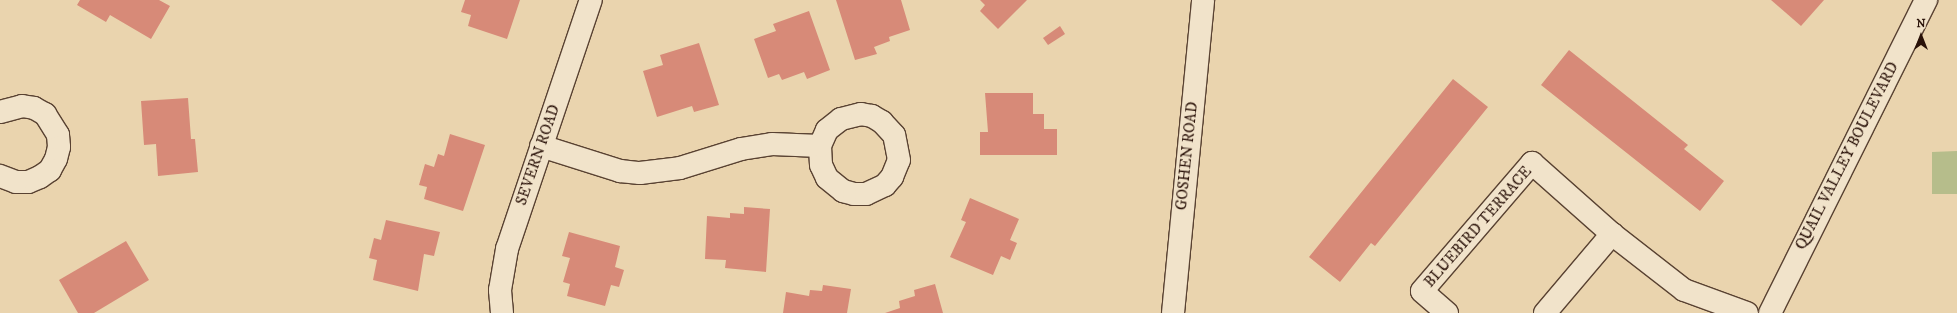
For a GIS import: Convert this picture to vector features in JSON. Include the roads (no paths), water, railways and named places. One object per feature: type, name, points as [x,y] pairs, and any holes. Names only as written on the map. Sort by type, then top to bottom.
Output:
[{"type":"street","name":"SEVERN ROAD","points":[[502,313],[500,290],[504,262],[541,146],[591,0]]},
{"type":"street","name":"GOSHEN ROAD","points":[[1173,313],[1203,0]]},
{"type":"street","name":"QUAIL VALLEY BOULEVARD","points":[[1770,313],[1926,0]]},
{"type":"street","points":[[0,112],[22,106],[34,108],[45,114],[58,135],[59,147],[56,159],[50,170],[40,177],[28,182],[16,182],[0,176]]},
{"type":"street","points":[[541,146],[614,169],[640,173],[680,168],[741,149],[772,144],[820,146]]},
{"type":"street","name":"BLUEBIRD TERRACE","points":[[1447,313],[1422,290],[1532,163],[1612,234],[1684,290],[1747,313]]},
{"type":"street","points":[[1545,313],[1612,234]]}]
